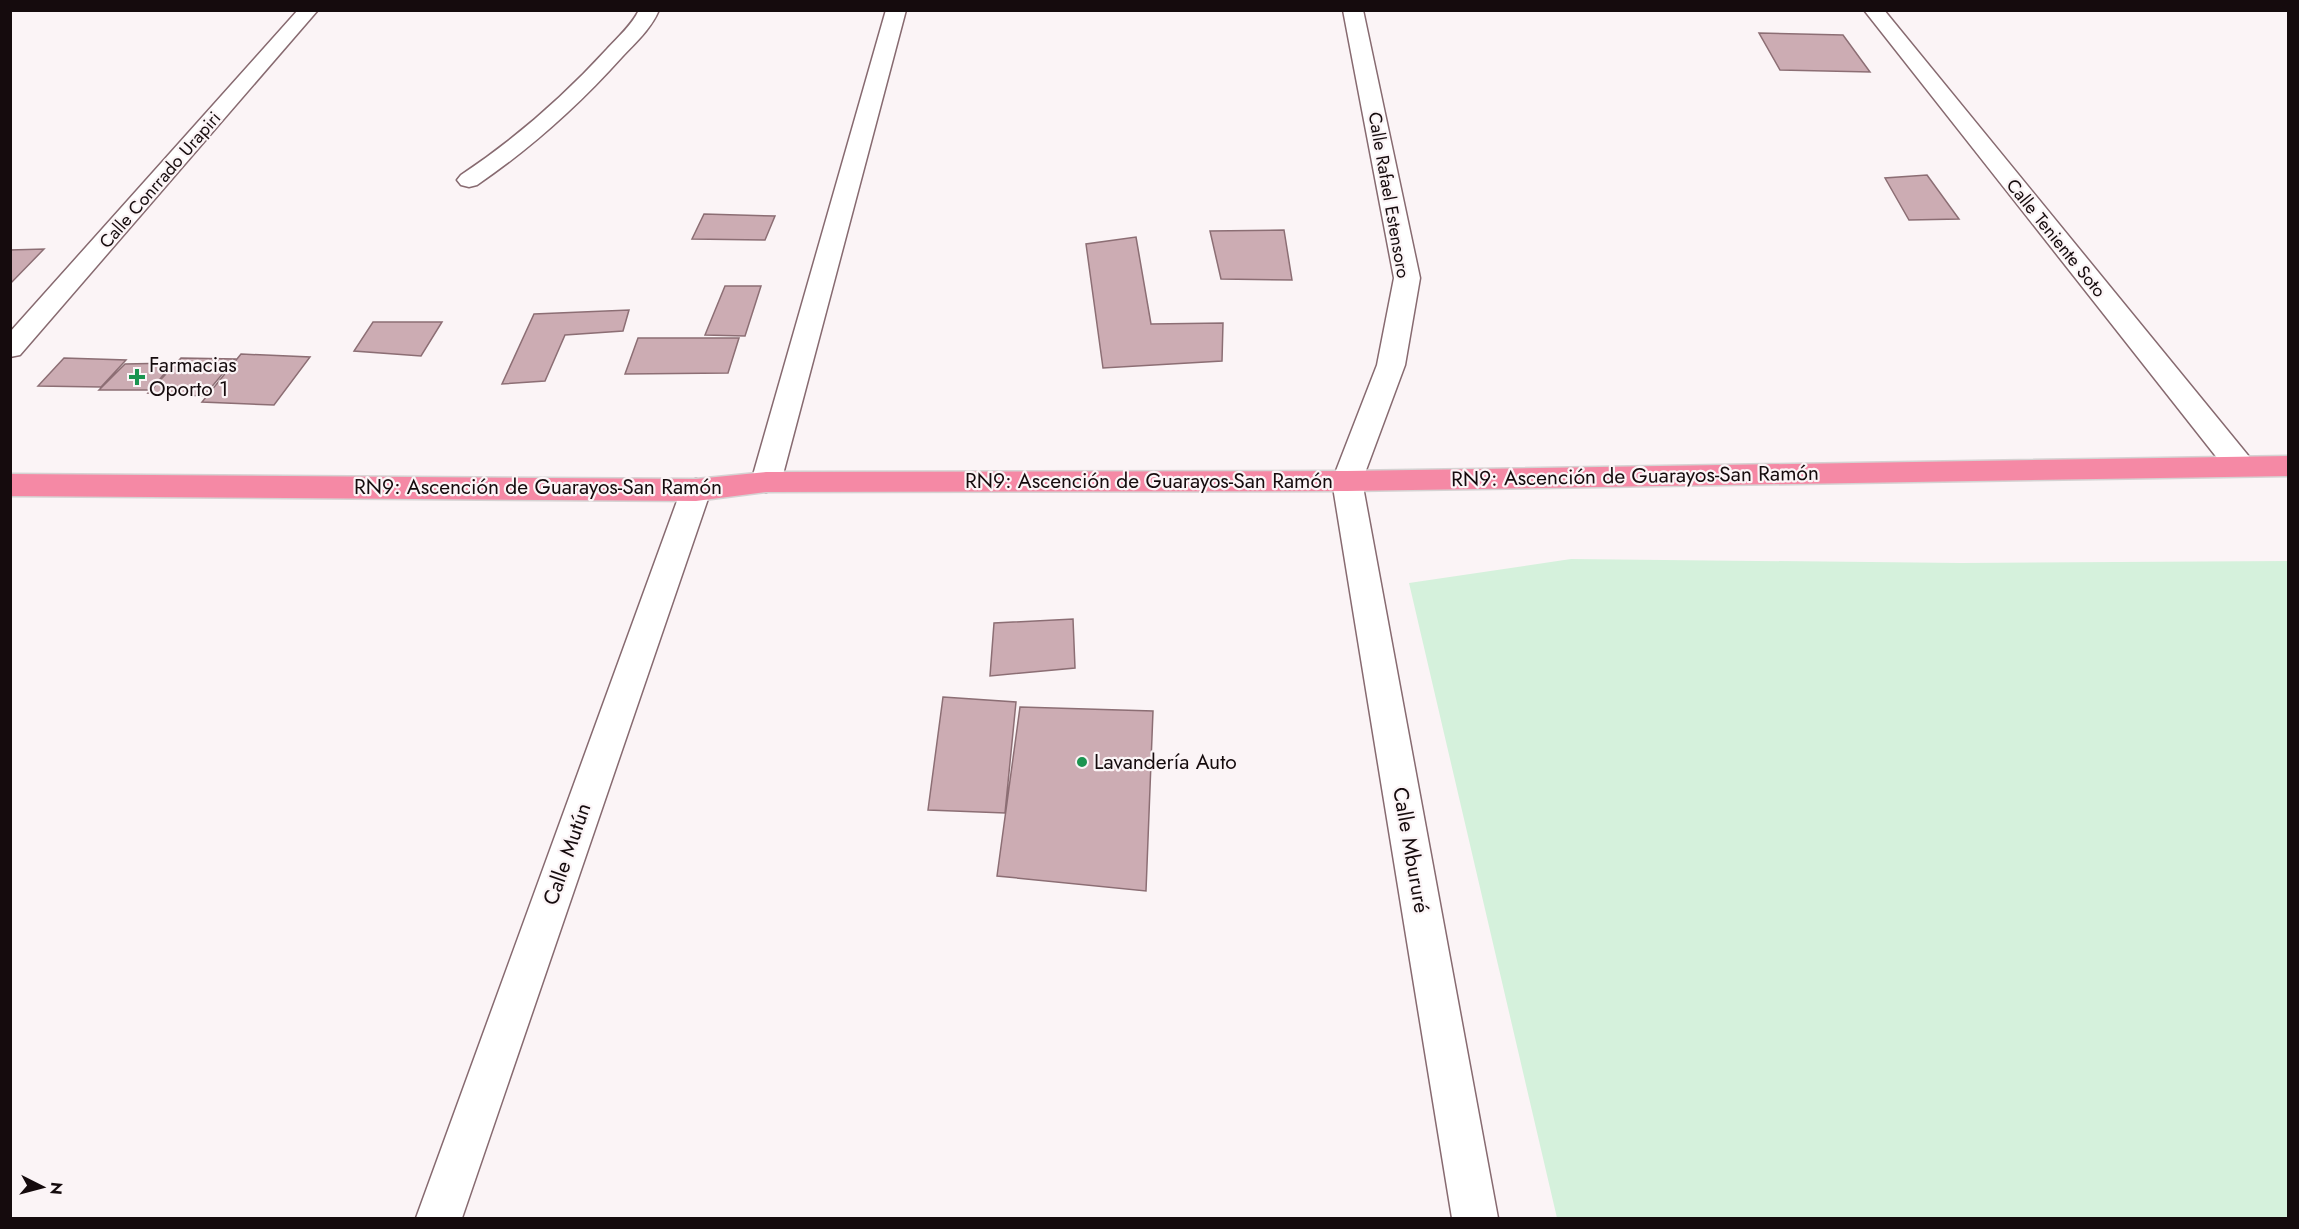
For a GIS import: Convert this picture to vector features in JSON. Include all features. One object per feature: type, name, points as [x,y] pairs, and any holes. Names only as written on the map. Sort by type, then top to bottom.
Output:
[{"type":"highway","name":"RN9: Ascención de Guarayos-San Ramón","points":[[10,485],[696,490],[766,482],[1347,481],[2289,466]]},
{"type":"street","name":"Calle Conrrado Urapiri","points":[[10,349],[309,10]]},
{"type":"street","points":[[469,180],[506,157],[552,119],[589,83],[645,19],[649,10]]},
{"type":"street","points":[[766,482],[896,10]]},
{"type":"street","name":"Calle Rafael Estensoro","points":[[1347,481],[1391,365],[1407,278],[1353,10]]},
{"type":"street","name":"Calle Teniente Soto","points":[[1873,10],[2240,466]]},
{"type":"street","name":"Calle Mbururé","points":[[1347,481],[1475,1218]]},
{"type":"street","name":"Calle Mutún","points":[[439,1218],[696,490]]},
{"type":"green space","points":[[1571,559],[1961,563],[2288,561],[2288,1218],[1557,1218],[1409,583]]},
{"type":"building","points":[[1759,33],[1843,35],[1870,72],[1780,70]]},
{"type":"building","points":[[1927,175],[1959,219],[1909,220],[1885,178]]},
{"type":"building","points":[[704,214],[775,216],[765,240],[692,239]]},
{"type":"building","points":[[1284,230],[1292,280],[1221,279],[1210,231]]},
{"type":"building","points":[[1136,237],[1151,324],[1223,323],[1222,361],[1103,368],[1086,244]]},
{"type":"building","points":[[44,249],[10,284],[10,250]]},
{"type":"building","points":[[725,286],[761,286],[745,336],[705,335]]},
{"type":"building","points":[[629,310],[623,331],[565,335],[545,381],[502,384],[534,314]]},
{"type":"building","points":[[373,322],[442,322],[421,356],[354,351]]},
{"type":"building","points":[[638,338],[739,338],[728,373],[625,374]]},
{"type":"building","points":[[241,354],[310,357],[274,405],[202,402]]},
{"type":"building","points":[[64,358],[126,360],[101,387],[38,386]]},
{"type":"building","points":[[181,358],[235,359],[204,396],[148,393]]},
{"type":"building","name":"Farmacias Oporto 1","points":[[172,363],[152,390],[99,390],[125,364]]},
{"type":"building","points":[[1073,619],[1075,668],[990,676],[994,623]]},
{"type":"building","points":[[943,697],[1016,702],[1005,813],[928,810]]},
{"type":"building","name":"Lavandería Auto","points":[[1020,707],[1153,711],[1146,891],[997,876]]},
{"type":"place","name":"Farmacias Oporto 1","points":[[137,377]]},
{"type":"place","name":"Lavandería Auto","points":[[1082,762]]}]
